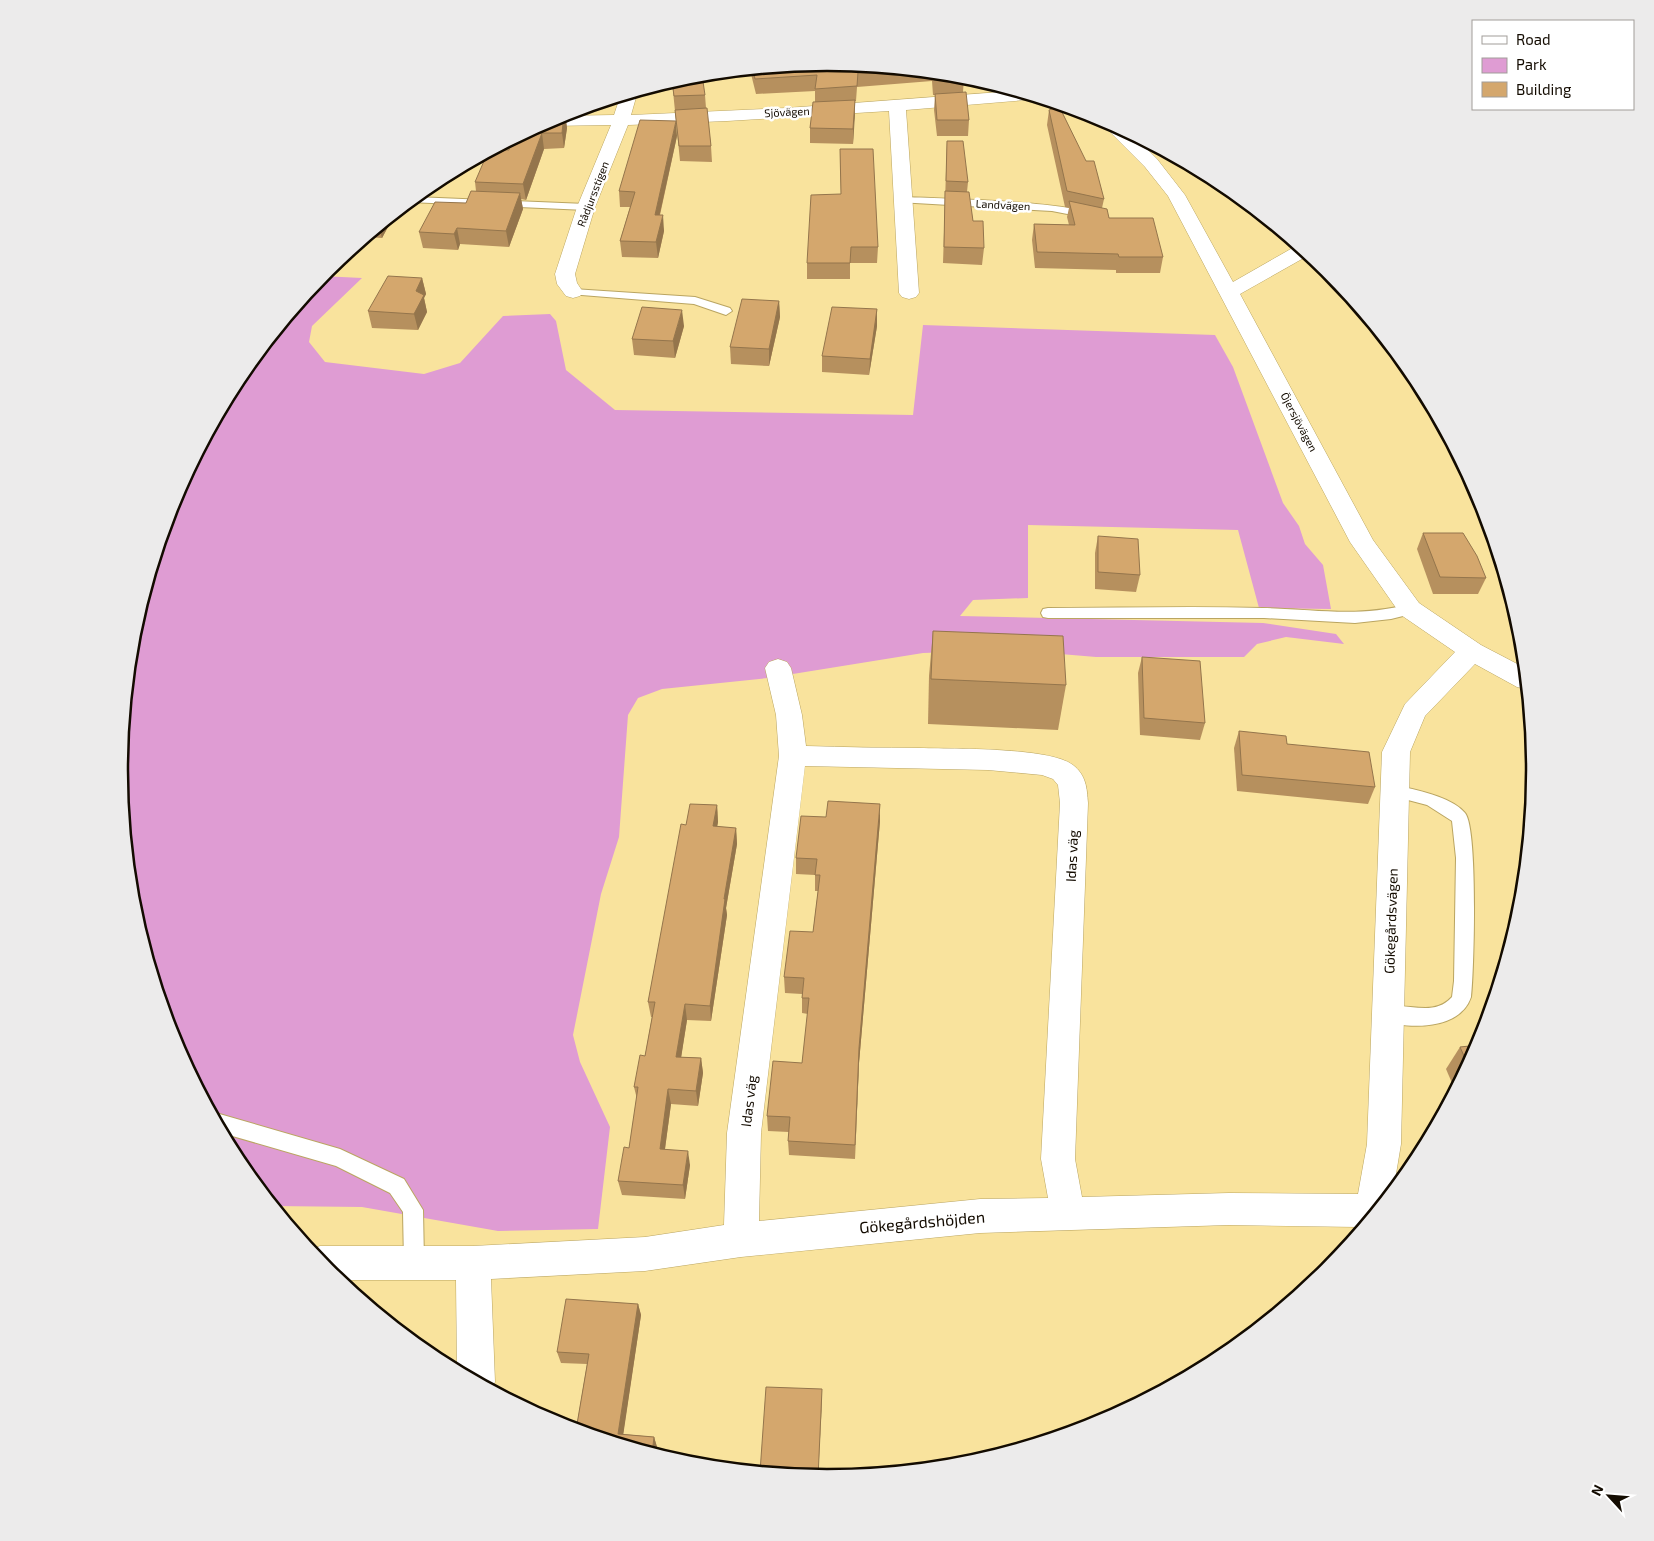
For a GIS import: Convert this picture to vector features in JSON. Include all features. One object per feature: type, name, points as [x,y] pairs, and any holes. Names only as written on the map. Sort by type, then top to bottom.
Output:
[{"type":"street","name":"Sjövägen","points":[[567,121],[621,121],[897,106],[1010,96]]},
{"type":"street","name":"Rådjursstigen","points":[[573,292],[567,284],[565,274],[586,207],[621,121],[627,101]]},
{"type":"street","points":[[897,106],[909,293]]},
{"type":"street","name":"Öjersjövägen","points":[[1127,139],[1152,163],[1176,195],[1362,542],[1410,609],[1472,651],[1520,677]]},
{"type":"street","points":[[1229,292],[1297,253]]},
{"type":"street","name":"Gökegårdsvägen","points":[[1376,1203],[1384,1144],[1396,752],[1414,711],[1472,651]]},
{"type":"street","name":"Idas väg","points":[[741,1240],[744,1134],[793,756],[789,715],[778,668]]},
{"type":"street","name":"Idas väg","points":[[793,756],[988,760],[1045,765],[1063,772],[1072,782],[1074,803],[1058,1159],[1068,1213]]},
{"type":"street","name":"Gökegårdshöjden","points":[[331,1263],[473,1263],[645,1254],[741,1240],[980,1216],[1229,1209],[1368,1213]]},
{"type":"street","points":[[473,1263],[476,1375]]},
{"type":"lane","points":[[423,200],[586,207]]},
{"type":"lane","name":"Landvägen","points":[[902,200],[1052,208],[1078,212],[1095,218]]},
{"type":"lane","points":[[573,292],[695,302],[726,311]]},
{"type":"lane","points":[[1048,613],[1265,614],[1350,620],[1391,616],[1410,609]]},
{"type":"lane","points":[[1388,1014],[1431,1016],[1450,1011],[1460,1000],[1463,981],[1465,858],[1463,832],[1459,817],[1432,800],[1394,791]]},
{"type":"lane","points":[[224,1124],[340,1158],[396,1186],[413,1210],[414,1262]]},
{"type":"green space","points":[[332,277],[362,278],[312,326],[309,342],[325,362],[424,374],[460,363],[503,316],[550,314],[556,321],[566,370],[615,410],[913,415],[923,325],[1215,335],[1233,367],[1283,503],[1299,526],[1305,544],[1323,565],[1331,609],[1259,608],[1238,530],[1028,525],[1028,598],[973,600],[960,616],[1263,623],[1336,634],[1344,644],[1286,637],[1257,644],[1244,657],[1096,657],[1012,650],[923,653],[768,678],[662,689],[638,698],[628,715],[619,837],[601,894],[573,1035],[580,1062],[610,1127],[598,1229],[498,1231],[362,1207],[280,1206],[221,1120],[181,1038],[165,995],[141,907],[129,816],[129,725],[141,634],[165,546],[181,503],[221,421],[246,382],[301,309]]},
{"type":"building","points":[[827,71],[858,72],[857,86],[815,89],[817,75],[755,79],[754,75],[781,73]]},
{"type":"building","points":[[703,83],[705,95],[674,96],[673,89]]},
{"type":"building","points":[[966,92],[969,120],[937,120],[935,94]]},
{"type":"building","points":[[855,100],[853,129],[810,128],[813,102]]},
{"type":"building","points":[[707,108],[711,146],[679,146],[675,110]]},
{"type":"building","points":[[1053,108],[1062,112],[1086,161],[1094,161],[1104,199],[1067,191],[1049,110]]},
{"type":"building","points":[[640,120],[676,121],[655,215],[663,215],[656,242],[620,241],[635,192],[619,191]]},
{"type":"building","points":[[563,122],[562,133],[542,133],[523,184],[475,182],[484,161],[505,150],[509,150],[509,148],[518,143]]},
{"type":"building","points":[[947,141],[963,141],[968,182],[946,181]]},
{"type":"building","points":[[840,149],[873,149],[878,247],[851,247],[850,263],[807,263],[811,195],[841,194]]},
{"type":"building","points":[[471,191],[520,193],[506,231],[457,228],[454,234],[419,232],[435,202],[466,203]]},
{"type":"building","points":[[945,191],[969,192],[973,221],[983,221],[984,248],[944,247]]},
{"type":"building","points":[[1069,201],[1107,209],[1109,218],[1153,218],[1163,257],[1119,257],[1118,254],[1037,252],[1034,224],[1075,225]]},
{"type":"building","points":[[388,276],[422,278],[416,291],[424,295],[414,314],[368,311]]},
{"type":"building","points":[[742,299],[779,301],[769,349],[730,347]]},
{"type":"building","points":[[642,307],[682,310],[673,341],[632,339]]},
{"type":"building","points":[[832,307],[877,309],[870,359],[822,356]]},
{"type":"building","points":[[1423,533],[1463,533],[1477,556],[1486,578],[1440,577]]},
{"type":"building","points":[[1098,536],[1138,539],[1140,575],[1098,572]]},
{"type":"building","points":[[933,631],[1063,636],[1066,685],[931,679]]},
{"type":"building","points":[[1142,657],[1200,661],[1205,723],[1144,718]]},
{"type":"building","points":[[1239,731],[1286,736],[1287,744],[1369,752],[1375,787],[1242,775]]},
{"type":"building","points":[[828,801],[880,804],[859,1048],[855,1145],[788,1141],[790,1117],[767,1116],[773,1061],[802,1063],[809,998],[802,998],[804,978],[784,977],[790,931],[813,932],[820,875],[815,875],[817,859],[796,858],[801,816],[826,817]]},
{"type":"building","points":[[690,804],[717,805],[713,826],[736,828],[724,899],[710,1006],[685,1004],[676,1057],[701,1058],[696,1091],[668,1089],[660,1149],[688,1151],[683,1185],[618,1181],[624,1147],[629,1148],[638,1087],[634,1087],[640,1055],[645,1056],[655,1002],[648,1002],[681,824],[686,825]]},
{"type":"building","points":[[1469,1046],[1464,1057],[1460,1047]]},
{"type":"building","points":[[566,1299],[638,1304],[618,1434],[654,1437],[653,1448],[577,1424],[589,1354],[557,1352]]},
{"type":"building","points":[[766,1387],[822,1389],[818,1470],[760,1466]]}]
